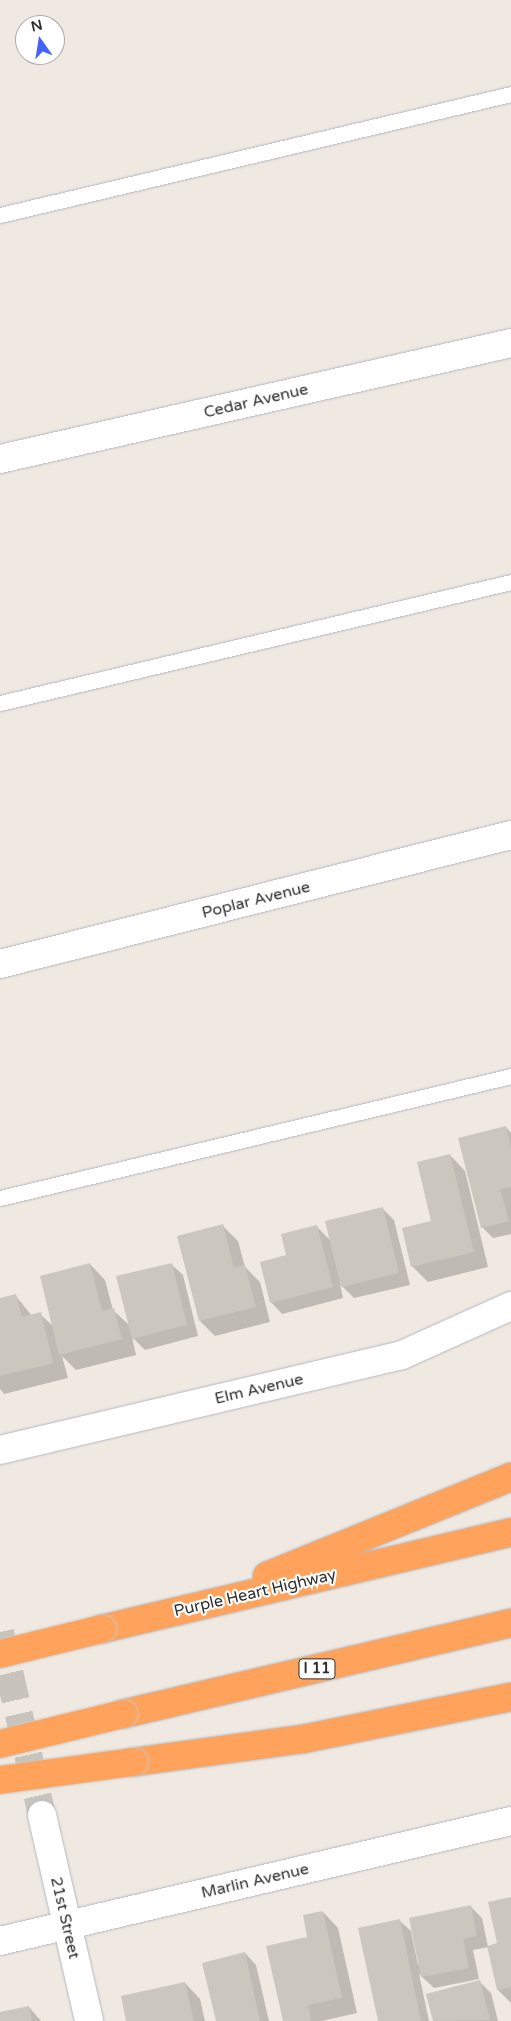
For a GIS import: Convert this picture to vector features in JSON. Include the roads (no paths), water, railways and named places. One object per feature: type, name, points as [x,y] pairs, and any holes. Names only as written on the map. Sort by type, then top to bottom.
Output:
[{"type":"highway","points":[[182,1610],[511,1477]]},
{"type":"highway","name":"Purple Heart Highway","points":[[0,1654],[511,1532]]},
{"type":"highway","name":"I 11","points":[[0,1744],[511,1622]]},
{"type":"highway","points":[[0,1780],[303,1739],[511,1697]]},
{"type":"street","name":"Cedar Avenue","points":[[0,459],[511,343]]},
{"type":"street","name":"Poplar Avenue","points":[[0,964],[511,835]]},
{"type":"street","name":"Elm Avenue","points":[[0,1450],[402,1355],[511,1306]]},
{"type":"street","name":"21st Street","points":[[42,1815],[89,2021]]},
{"type":"street","name":"Marlin Avenue","points":[[0,1941],[511,1822]]},
{"type":"lane","points":[[0,215],[511,94]]},
{"type":"lane","points":[[0,703],[511,582]]},
{"type":"lane","points":[[0,1198],[511,1076]]},
{"type":"tunnel","points":[[0,1632],[42,1815]]}]
